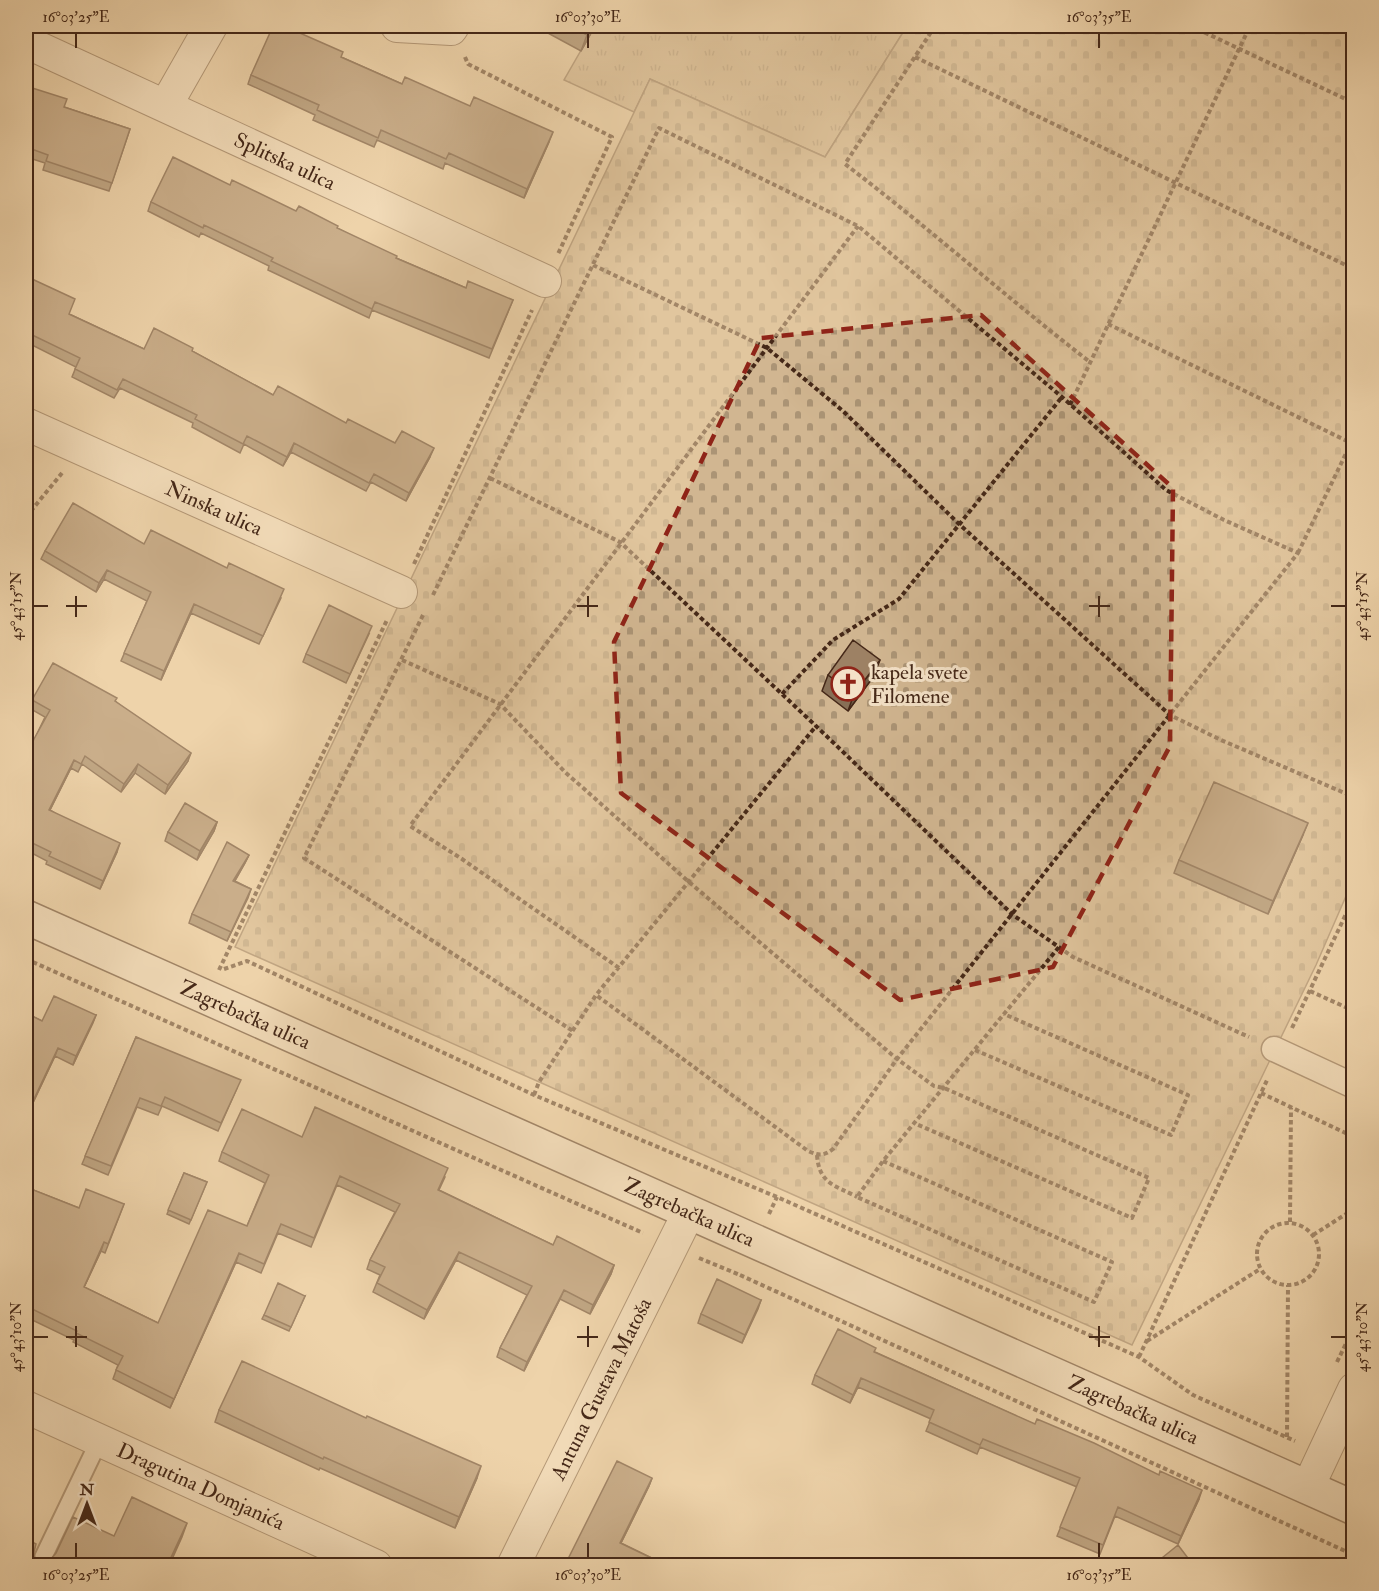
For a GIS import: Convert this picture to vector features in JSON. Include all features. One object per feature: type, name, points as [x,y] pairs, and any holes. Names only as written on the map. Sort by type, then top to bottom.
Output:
[{"type":"main road","name":"Zagrebačka ulica","points":[[26,917],[1353,1508]]},
{"type":"street","points":[[166,105],[211,26]]},
{"type":"street","points":[[397,26],[452,27]]},
{"type":"street","name":"Splitska ulica","points":[[26,42],[545,280]]},
{"type":"street","name":"Ninska ulica","points":[[26,424],[414,599]]},
{"type":"street","points":[[1277,1050],[1353,1086]]},
{"type":"street","name":"Antuna Gustava Matoša","points":[[513,1566],[689,1212]]},
{"type":"street","points":[[1308,1487],[1353,1389]]},
{"type":"street","name":"Dragutina Domjanića","points":[[26,1407],[376,1566]]},
{"type":"lane","points":[[39,1566],[99,1441]]},
{"type":"path","points":[[935,26],[845,164],[905,210],[1022,309],[1090,362]]},
{"type":"path","points":[[1191,26],[1353,103]]},
{"type":"path","points":[[1070,405],[1250,26]]},
{"type":"path","points":[[219,970],[414,599],[545,280],[612,138],[468,64],[452,27]]},
{"type":"path","points":[[915,57],[1353,269]]},
{"type":"path","points":[[433,596],[659,128],[858,226],[1062,397],[1166,490],[1224,520],[1298,553]]},
{"type":"path","points":[[619,968],[410,826],[858,226]]},
{"type":"path","points":[[593,265],[767,348],[843,411],[959,524],[1170,715],[1221,740],[1353,797]]},
{"type":"path","points":[[1108,324],[1352,444]]},
{"type":"path","points":[[782,694],[833,640],[899,599],[1062,397]]},
{"type":"path","points":[[597,995],[808,1151],[817,1155],[825,1155],[833,1149],[897,1059],[1298,553],[1352,444],[1353,437]]},
{"type":"path","points":[[26,517],[81,449]]},
{"type":"path","points":[[490,478],[620,542],[1013,915],[1073,957],[1277,1050]]},
{"type":"path","points":[[414,599],[402,660],[304,858],[573,1031]]},
{"type":"path","points":[[402,660],[500,704],[565,772],[689,882],[897,1059],[934,1086],[944,1088],[1149,1178],[1132,1218],[914,1123]]},
{"type":"path","points":[[534,1095],[539,1082],[597,995],[816,726]]},
{"type":"path","points":[[1139,1357],[1261,1094],[1277,1050],[1310,991],[1353,897]]},
{"type":"path","points":[[857,1197],[883,1161],[1059,947]]},
{"type":"path","points":[[26,959],[740,1275]]},
{"type":"path","points":[[208,967],[219,970],[247,962],[534,1095],[777,1197],[1139,1357],[1193,1395],[1324,1454]]},
{"type":"path","points":[[1310,991],[1353,1011]]},
{"type":"path","points":[[975,1050],[1171,1135],[1188,1095],[1004,1014]]},
{"type":"path","points":[[1261,1094],[1353,1137]]},
{"type":"path","points":[[1290,1222],[1291,1108]]},
{"type":"path","points":[[817,1155],[819,1172],[824,1180],[857,1197],[1094,1302],[1112,1262],[883,1161]]},
{"type":"path","points":[[1313,1235],[1353,1209]]},
{"type":"path","points":[[1290,1222],[1308,1230],[1316,1239],[1320,1251],[1319,1262],[1314,1273],[1304,1282],[1278,1284],[1266,1277],[1260,1269],[1257,1254],[1259,1243],[1265,1233],[1275,1226],[1290,1222]]},
{"type":"path","points":[[1146,1341],[1260,1269]]},
{"type":"path","points":[[1287,1437],[1288,1285]]},
{"type":"highlighted area","points":[[981,315],[1173,488],[1170,746],[1053,967],[900,1000],[621,793],[614,642],[761,338]]},
{"type":"green space","points":[[595,26],[907,26],[825,157],[650,79],[634,112],[564,80]]},
{"type":"green space","points":[[907,26],[1353,26],[1353,880],[1316,965],[1132,1345],[235,947],[650,79],[825,157]]},
{"type":"building","points":[[273,26],[284,26],[343,52],[341,57],[402,84],[405,77],[470,106],[474,97],[553,132],[527,189],[449,153],[446,159],[381,130],[378,138],[317,110],[319,105],[251,75]]},
{"type":"building","points":[[570,26],[592,26],[587,35]]},
{"type":"building","points":[[26,86],[67,99],[64,107],[130,129],[112,183],[46,161],[48,155],[26,147]]},
{"type":"building","points":[[173,157],[230,185],[232,180],[296,211],[299,206],[338,226],[337,228],[397,256],[396,258],[466,288],[468,281],[513,300],[492,349],[375,302],[372,309],[271,261],[273,258],[204,225],[203,228],[151,202]]},
{"type":"building","points":[[32,279],[75,299],[69,314],[144,349],[154,328],[273,395],[278,386],[346,423],[348,419],[395,443],[402,431],[434,448],[409,493],[374,474],[369,483],[294,443],[287,457],[247,436],[243,444],[195,419],[197,415],[123,379],[117,390],[75,369],[80,358],[26,332],[26,285],[29,287]]},
{"type":"building","points":[[73,503],[144,544],[151,530],[227,568],[229,563],[284,589],[263,636],[194,604],[164,671],[124,653],[151,592],[107,570],[99,583],[45,551]]},
{"type":"building","points":[[329,605],[372,626],[350,674],[306,654]]},
{"type":"building","points":[[853,640],[880,660],[854,694],[828,675]]},
{"type":"building","points":[[53,663],[117,698],[115,701],[191,753],[168,785],[138,764],[124,784],[85,756],[81,764],[74,760],[49,810],[120,843],[103,881],[49,856],[51,852],[26,840],[26,757],[50,710],[32,700]]},
{"type":"building","points":[[1214,782],[1308,823],[1273,901],[1179,860]]},
{"type":"building","points":[[185,803],[217,822],[200,851],[168,832]]},
{"type":"building","points":[[227,842],[249,855],[233,881],[251,889],[231,932],[192,914]]},
{"type":"building","points":[[54,996],[96,1015],[76,1056],[58,1048],[33,1101],[26,1098],[26,1013],[42,1021]]},
{"type":"building","points":[[136,1037],[241,1080],[221,1123],[165,1097],[161,1106],[140,1098],[111,1166],[85,1156]]},
{"type":"building","points":[[315,1107],[448,1168],[438,1190],[553,1245],[557,1236],[614,1265],[593,1305],[564,1290],[527,1362],[500,1348],[532,1286],[459,1252],[427,1310],[377,1283],[385,1267],[370,1260],[400,1204],[340,1176],[314,1238],[281,1224],[264,1264],[239,1253],[174,1399],[116,1370],[123,1356],[26,1306],[26,1187],[79,1208],[86,1189],[124,1204],[108,1244],[104,1242],[84,1287],[158,1323],[208,1210],[247,1226],[269,1175],[222,1152],[242,1109],[302,1137]]},
{"type":"building","points":[[184,1173],[207,1182],[191,1220],[168,1210]]},
{"type":"building","points":[[717,1279],[761,1300],[745,1335],[701,1314]]},
{"type":"building","points":[[278,1283],[305,1296],[291,1327],[264,1315]]},
{"type":"building","points":[[838,1329],[876,1348],[874,1352],[1035,1424],[1037,1419],[1094,1443],[1159,1475],[1160,1471],[1202,1490],[1181,1536],[1118,1507],[1103,1545],[1060,1527],[1080,1478],[983,1439],[980,1445],[929,1422],[934,1410],[861,1378],[853,1395],[815,1375]]},
{"type":"building","points":[[242,1361],[366,1418],[367,1416],[481,1466],[459,1517],[324,1457],[323,1459],[219,1410]]},
{"type":"building","points":[[617,1461],[652,1478],[620,1543],[668,1566],[581,1566],[568,1559]]},
{"type":"building","points":[[132,1497],[187,1523],[167,1566],[26,1566],[26,1539],[36,1544],[35,1558],[45,1562],[50,1560],[56,1553],[73,1517],[114,1536]]},
{"type":"building","points":[[1178,1545],[1194,1566],[1152,1566]]},
{"type":"place","name":"kapela svete Filomene","points":[[848,684]]}]
